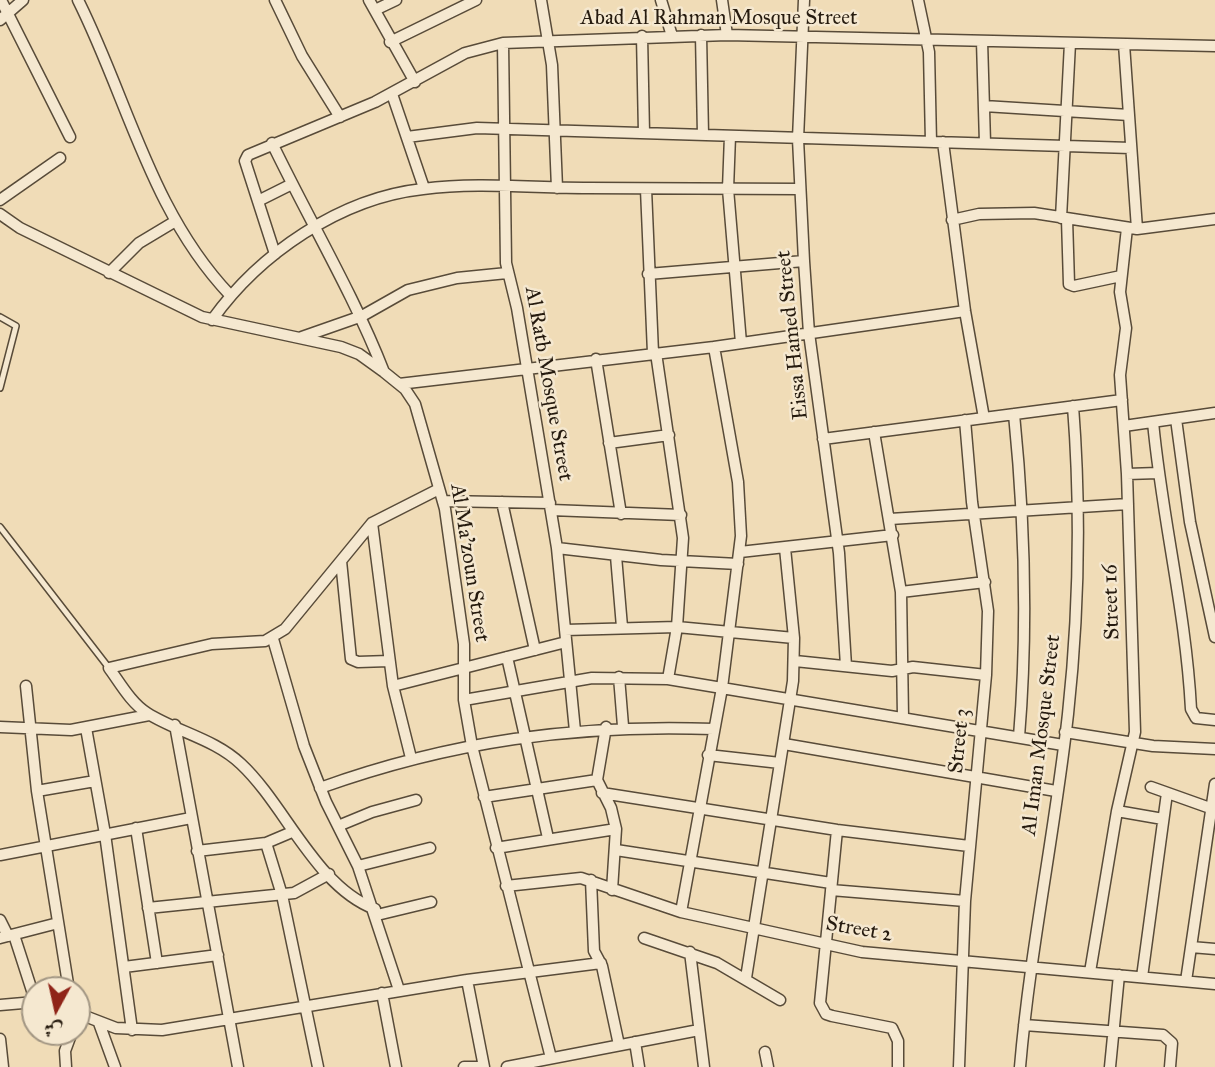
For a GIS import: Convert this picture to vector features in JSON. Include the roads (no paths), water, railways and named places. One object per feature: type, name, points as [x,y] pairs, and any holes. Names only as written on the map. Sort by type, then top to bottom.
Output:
[{"type":"street","points":[[1,0],[4,17],[70,136]]},
{"type":"street","points":[[4,17],[23,0]]},
{"type":"street","points":[[78,0],[104,54],[174,222],[199,260],[230,295]]},
{"type":"street","points":[[276,0],[302,56],[340,117]]},
{"type":"street","points":[[396,0],[372,5],[390,42],[415,82]]},
{"type":"street","points":[[390,42],[476,0]]},
{"type":"street","points":[[541,0],[549,39],[556,130],[557,188]]},
{"type":"street","points":[[661,0],[672,36]]},
{"type":"street","points":[[722,0],[727,35]]},
{"type":"street","name":"Eissa Hamed Street","points":[[804,0],[798,139],[804,261],[809,333],[837,541],[846,666]]},
{"type":"street","points":[[918,0],[926,40],[937,142],[984,418]]},
{"type":"street","points":[[701,35],[703,135]]},
{"type":"street","name":"Abad Al Rahman Mosque Street","points":[[258,201],[245,161],[248,155],[392,94],[464,53],[503,43],[549,39],[727,35],[1215,46]]},
{"type":"street","points":[[642,36],[644,133]]},
{"type":"street","points":[[982,41],[985,143]]},
{"type":"street","name":"Al Ratb Mosque Street","points":[[503,43],[507,273],[516,299],[550,506],[575,731]]},
{"type":"street","points":[[1070,43],[1064,219],[1069,284],[1074,286],[1121,276]]},
{"type":"street","name":"Street 16","points":[[1090,972],[1117,811],[1133,742],[1127,474],[1120,362],[1126,328],[1121,299],[1121,276],[1132,228],[1131,148],[1124,44]]},
{"type":"street","points":[[392,94],[424,188]]},
{"type":"street","points":[[984,106],[1129,115]]},
{"type":"street","points":[[407,137],[458,128],[1131,148]]},
{"type":"street","points":[[730,136],[728,189],[741,343]]},
{"type":"street","points":[[272,143],[313,229],[362,316],[384,372]]},
{"type":"street","points":[[0,200],[60,158]]},
{"type":"street","points":[[275,254],[258,201],[292,184]]},
{"type":"street","points":[[212,320],[230,295],[275,254],[313,229],[369,202],[424,188],[800,189]]},
{"type":"street","points":[[646,189],[648,274],[654,353],[681,515],[683,561],[677,627],[668,679]]},
{"type":"street","points":[[952,220],[1006,212],[1132,228],[1215,219]]},
{"type":"street","name":"Al Ma'zoun Street","points":[[0,214],[109,273],[212,320],[351,351],[399,384],[415,404],[443,501],[464,644],[464,700],[472,746],[528,971],[557,1061]]},
{"type":"street","points":[[109,273],[139,243],[174,222]]},
{"type":"street","points":[[648,274],[804,261]]},
{"type":"street","points":[[300,338],[362,316],[417,287],[457,278],[507,273]]},
{"type":"street","points":[[399,384],[713,347],[965,311]]},
{"type":"street","points":[[681,912],[722,688],[739,558],[740,490],[713,347]]},
{"type":"street","points":[[596,359],[621,514]]},
{"type":"street","points":[[823,439],[1122,400]]},
{"type":"street","name":"Al Iman Mosque Street","points":[[1020,1067],[1030,967],[1065,732],[1080,506],[1073,407]]},
{"type":"street","points":[[1124,426],[1215,413]]},
{"type":"street","points":[[1014,414],[1024,512],[1026,614],[1019,737]]},
{"type":"street","points":[[1176,419],[1190,522],[1215,637]]},
{"type":"street","name":"Street 3","points":[[959,1067],[965,901],[986,675],[985,582],[974,516],[965,420]]},
{"type":"street","points":[[1153,422],[1158,473],[1184,618],[1192,715],[1200,719],[1215,720]]},
{"type":"street","points":[[874,432],[901,592],[903,716]]},
{"type":"street","points":[[609,443],[669,435]]},
{"type":"street","points":[[1127,474],[1158,473]]},
{"type":"street","points":[[431,902],[376,912],[352,898],[292,832],[242,765],[175,725],[149,715],[136,704],[108,668],[212,644],[272,639],[285,629],[372,523],[439,489]]},
{"type":"street","points":[[443,501],[502,502],[621,514],[681,515]]},
{"type":"street","points":[[502,502],[535,650]]},
{"type":"street","points":[[890,519],[974,516],[1128,504]]},
{"type":"street","points":[[372,523],[393,686],[411,758]]},
{"type":"street","points":[[556,548],[683,561],[739,558],[785,548],[893,535]]},
{"type":"street","points":[[746,978],[791,699],[794,638],[785,548]]},
{"type":"street","points":[[616,556],[622,627]]},
{"type":"street","points":[[341,561],[351,659],[358,662],[389,660]]},
{"type":"street","points":[[901,592],[985,582]]},
{"type":"street","points":[[393,686],[535,650],[566,636],[622,627],[730,630],[794,638]]},
{"type":"street","points":[[272,639],[320,788],[358,866],[376,912],[400,990]]},
{"type":"street","points":[[507,657],[548,838]]},
{"type":"street","points":[[794,661],[892,671],[904,668],[986,675]]},
{"type":"street","points":[[464,700],[570,680],[619,677],[668,679],[903,716],[1063,746]]},
{"type":"street","points":[[619,677],[623,726]]},
{"type":"street","points":[[26,686],[37,790],[67,976]]},
{"type":"street","points":[[0,727],[30,730],[86,728],[149,715]]},
{"type":"street","points":[[175,725],[238,1067]]},
{"type":"street","points":[[320,788],[411,758],[524,738],[623,726],[714,729]]},
{"type":"street","points":[[606,727],[597,780],[601,793],[611,808],[616,829],[612,890]]},
{"type":"street","points":[[86,728],[105,834],[132,1030]]},
{"type":"street","points":[[1065,732],[1133,742],[1215,748]]},
{"type":"street","points":[[783,744],[1056,791]]},
{"type":"street","points":[[708,755],[780,763]]},
{"type":"street","points":[[37,790],[95,780]]},
{"type":"street","points":[[484,797],[597,780]]},
{"type":"street","points":[[1186,981],[1215,784]]},
{"type":"street","points":[[1151,788],[1212,804]]},
{"type":"street","points":[[601,793],[837,830],[969,846]]},
{"type":"street","points":[[1142,977],[1167,793]]},
{"type":"street","points":[[338,826],[372,812],[416,800]]},
{"type":"street","points":[[1117,811],[1163,819]]},
{"type":"street","points":[[0,855],[191,818]]},
{"type":"street","points":[[136,828],[157,963]]},
{"type":"street","points":[[496,848],[616,829]]},
{"type":"street","points":[[837,830],[820,1003],[822,1009],[832,1016],[892,1028],[898,1041],[898,1067]]},
{"type":"street","points":[[197,851],[266,843],[292,832]]},
{"type":"street","points":[[266,843],[282,895],[318,1067]]},
{"type":"street","points":[[358,866],[430,848]]},
{"type":"street","points":[[616,850],[831,886],[965,901]]},
{"type":"street","points":[[148,908],[282,895],[317,883],[329,874]]},
{"type":"street","name":"Street 2","points":[[506,886],[573,878],[591,880],[612,890],[681,912],[883,955],[1215,984]]},
{"type":"street","points":[[591,880],[594,951],[601,963],[619,1045]]},
{"type":"street","points":[[0,920],[24,976]]},
{"type":"street","points":[[7,936],[58,923]]},
{"type":"street","points":[[644,938],[690,952],[746,978],[780,1000]]},
{"type":"street","points":[[1191,947],[1215,949]]},
{"type":"street","points":[[690,952],[704,1067]]},
{"type":"street","points":[[124,967],[218,955]]},
{"type":"street","points":[[91,1019],[132,1030],[162,1030],[467,979],[601,963]]},
{"type":"street","points":[[1110,1067],[1119,975]]},
{"type":"street","points":[[464,1067],[482,1067],[467,979]]},
{"type":"street","points":[[382,993],[396,1067]]},
{"type":"street","points":[[0,1005],[21,1003]]},
{"type":"street","points":[[99,1023],[115,1067]]},
{"type":"street","points":[[1024,1024],[1168,1037],[1172,1043],[1170,1067]]},
{"type":"street","points":[[507,1067],[557,1061],[619,1045],[699,1030]]},
{"type":"street","points":[[0,1039],[3,1067]]},
{"type":"street","points":[[635,1042],[639,1067]]},
{"type":"street","points":[[66,1067],[67,1046]]},
{"type":"street","points":[[765,1052],[768,1067]]},
{"type":"lane","points":[[0,317],[16,326],[0,388]]},
{"type":"lane","points":[[0,527],[108,668]]}]
